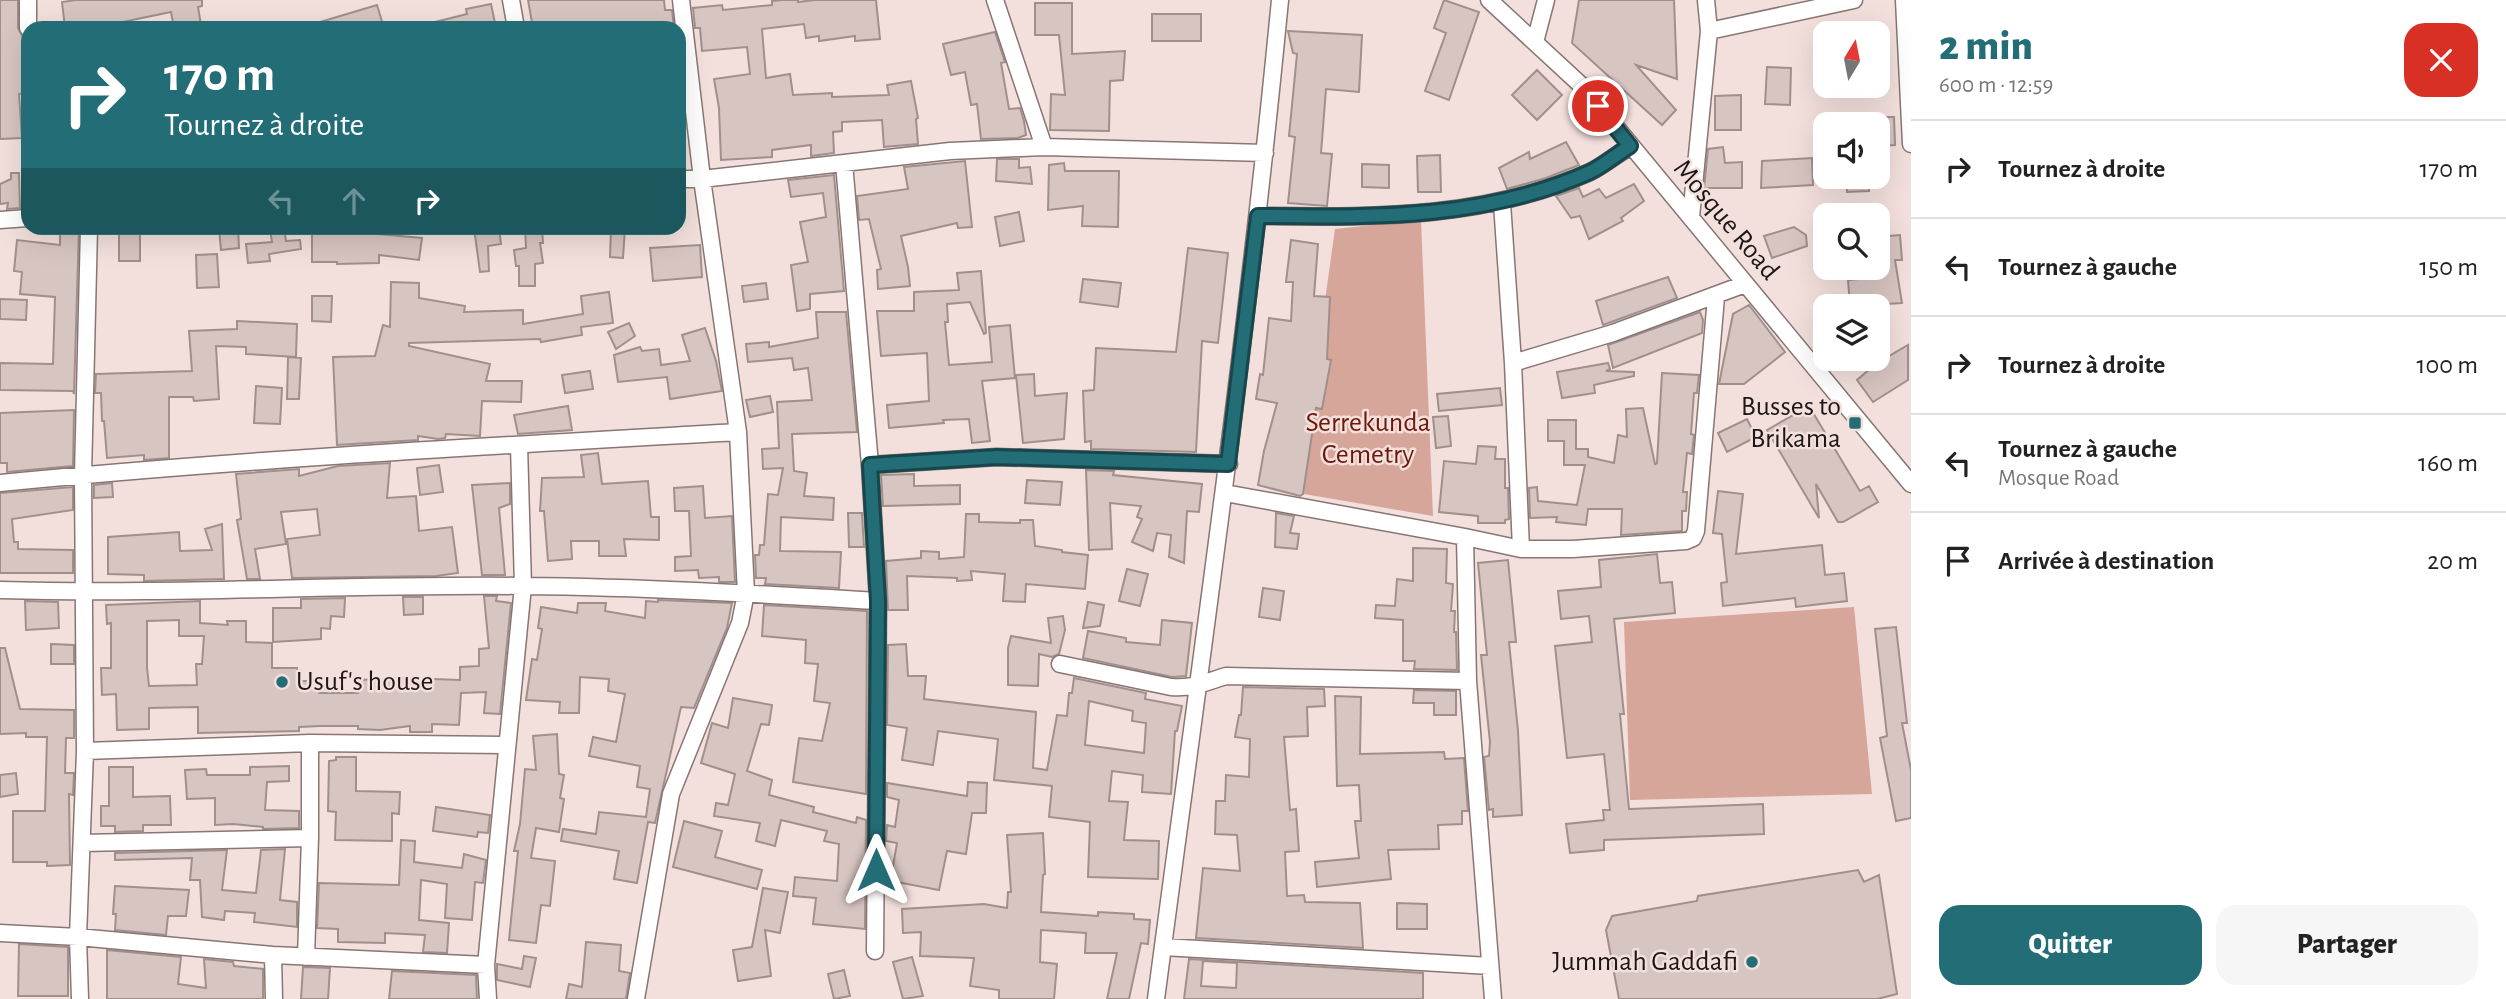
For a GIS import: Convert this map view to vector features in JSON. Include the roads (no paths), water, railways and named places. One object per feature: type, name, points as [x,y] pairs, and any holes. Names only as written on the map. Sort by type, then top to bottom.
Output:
[{"type":"street","points":[[28,0],[28,21]]},
{"type":"street","points":[[511,0],[515,21]]},
{"type":"street","points":[[681,0],[683,21]]},
{"type":"street","points":[[995,0],[1044,146]]},
{"type":"street","points":[[1156,999],[1228,464],[1258,216],[1280,0]]},
{"type":"street","name":"Mosque Road","points":[[1489,0],[1582,86],[1911,484]]},
{"type":"street","points":[[1535,42],[1546,0]]},
{"type":"street","points":[[1690,217],[1709,31],[1706,0]]},
{"type":"street","points":[[1709,31],[1854,0]]},
{"type":"street","points":[[1904,0],[1911,144]]},
{"type":"street","points":[[636,999],[671,794],[740,623],[746,593],[737,432],[686,43]]},
{"type":"street","points":[[686,180],[950,151],[1044,146],[1265,153]]},
{"type":"street","points":[[1258,216],[1418,215],[1502,203],[1591,171],[1630,146]]},
{"type":"street","points":[[844,163],[870,465],[878,601],[875,951]]},
{"type":"street","points":[[1502,203],[1513,363],[1521,549]]},
{"type":"street","points":[[0,220],[21,218]]},
{"type":"street","points":[[80,999],[78,937],[85,751],[83,475],[89,235]]},
{"type":"street","points":[[1513,363],[1613,333],[1745,284]]},
{"type":"street","points":[[1224,493],[1521,549],[1573,549],[1686,541],[1693,538],[1696,531],[1716,296]]},
{"type":"street","points":[[0,483],[83,475],[737,432]]},
{"type":"street","points":[[488,999],[486,965],[523,586],[519,445]]},
{"type":"street","points":[[870,465],[997,457],[1228,464]]},
{"type":"street","points":[[1465,537],[1468,681],[1493,999]]},
{"type":"street","points":[[0,590],[84,593],[523,586],[746,593],[878,601]]},
{"type":"street","points":[[1060,664],[1171,687],[1199,686],[1226,676],[1468,681]]},
{"type":"street","points":[[85,751],[310,744],[506,745]]},
{"type":"street","points":[[306,957],[310,744]]},
{"type":"street","points":[[82,843],[310,838]]},
{"type":"street","points":[[0,933],[78,937],[273,955],[486,965]]},
{"type":"street","points":[[1163,947],[1490,966]]},
{"type":"street","points":[[273,955],[274,999]]},
{"type":"place","name":"Busses to Brikama","points":[[1855,423]]},
{"type":"place","name":"Usuf's house","points":[[282,682]]},
{"type":"place","name":"Jummah Gaddafi","points":[[1752,962]]},
{"type":"park label","name":"Serrekunda Cemetry","points":[[1368,439]]}]
